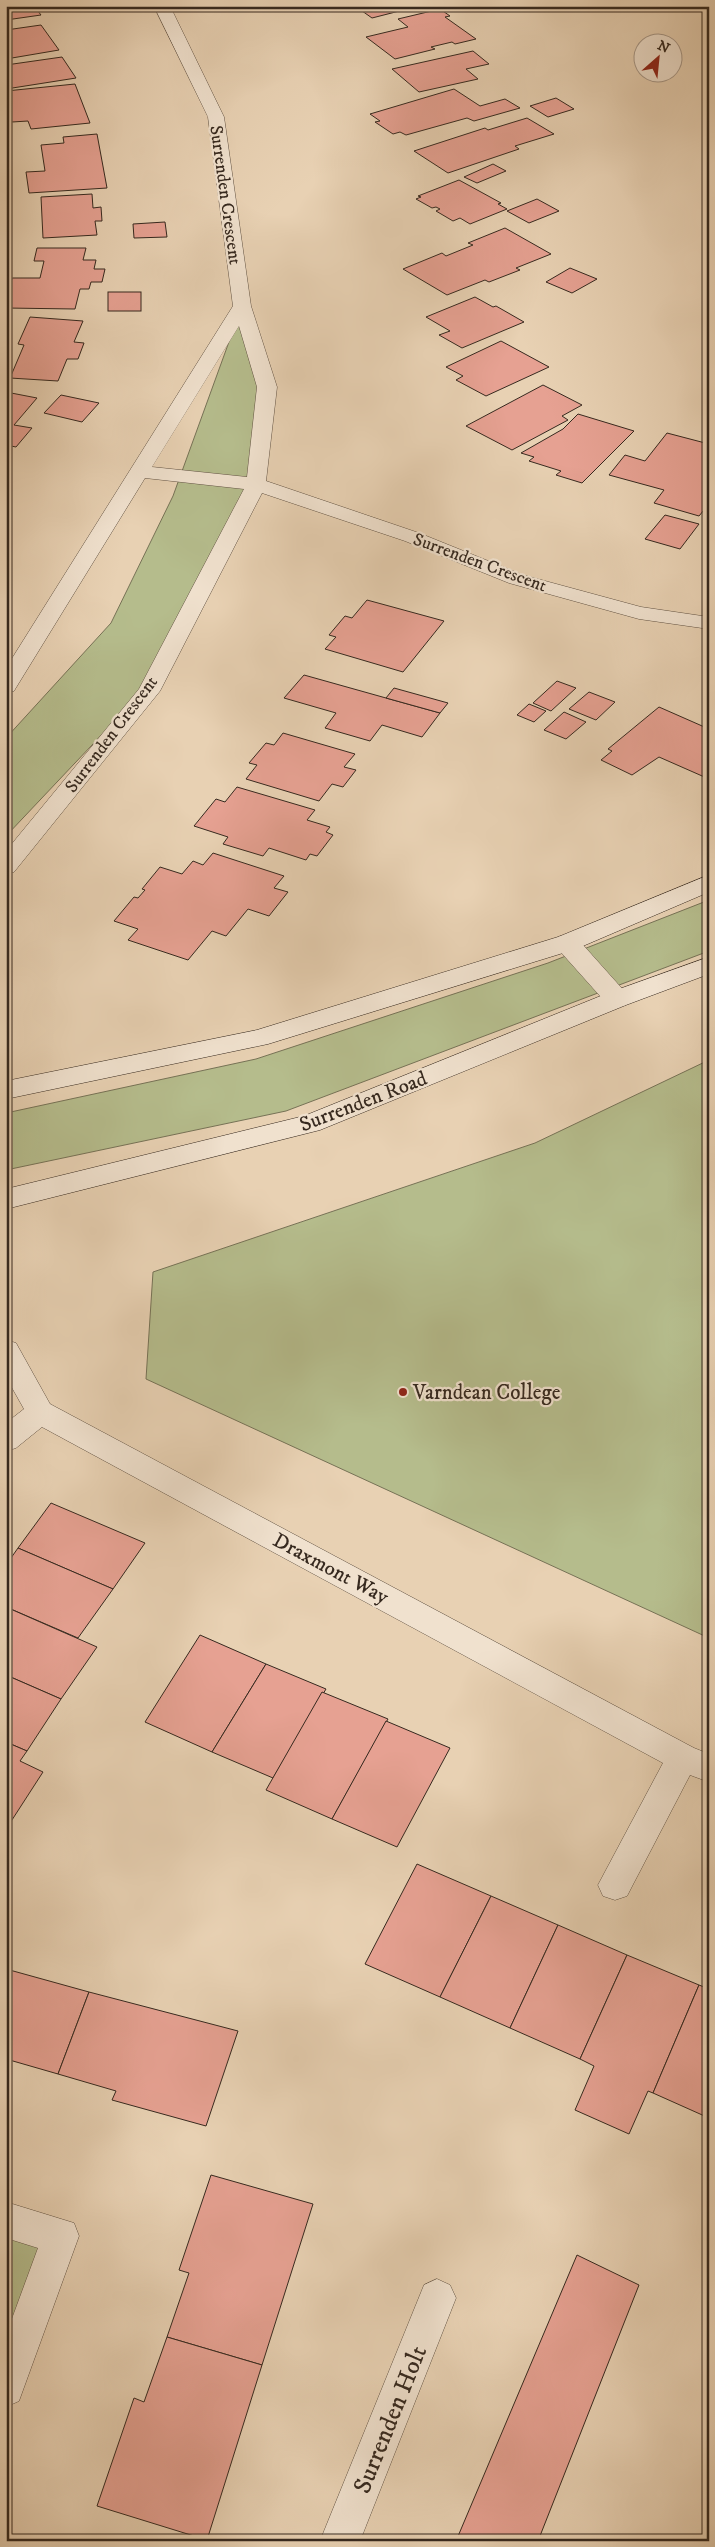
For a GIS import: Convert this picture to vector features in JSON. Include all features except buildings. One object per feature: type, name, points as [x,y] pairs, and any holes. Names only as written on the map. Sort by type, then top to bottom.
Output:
[{"type":"street","name":"Surrenden Crescent","points":[[6,868],[150,691],[256,484],[267,387],[242,306],[216,117],[162,6]]},
{"type":"street","points":[[6,686],[242,306]]},
{"type":"street","name":"Surrenden Crescent","points":[[139,471],[256,484],[412,537],[516,579],[639,613],[709,623]]},
{"type":"street","points":[[6,1090],[259,1038],[567,943],[709,883]]},
{"type":"street","points":[[567,943],[617,999]]},
{"type":"street","name":"Surrenden Road","points":[[6,1199],[311,1124],[617,999],[709,965]]},
{"type":"street","points":[[6,1351],[40,1412],[6,1440]]},
{"type":"street","name":"Draxmont Way","points":[[40,1412],[696,1763],[615,1885]]},
{"type":"street","points":[[6,2220],[61,2236],[6,2388]]},
{"type":"street","name":"Surrenden Holt","points":[[340,2541],[437,2298]]},
{"type":"green space","points":[[242,306],[267,387],[250,486],[144,690],[6,836],[6,738],[111,623],[173,496]]},
{"type":"green space","points":[[709,900],[709,951],[286,1111],[6,1170],[6,1113],[256,1059],[548,963]]},
{"type":"green space","name":"Varndean College","points":[[709,1060],[709,1638],[146,1379],[153,1272],[535,1143]]},
{"type":"green space","points":[[6,2220],[61,2236],[6,2388]]},
{"type":"place","name":"Varndean College","points":[[403,1392]]}]
